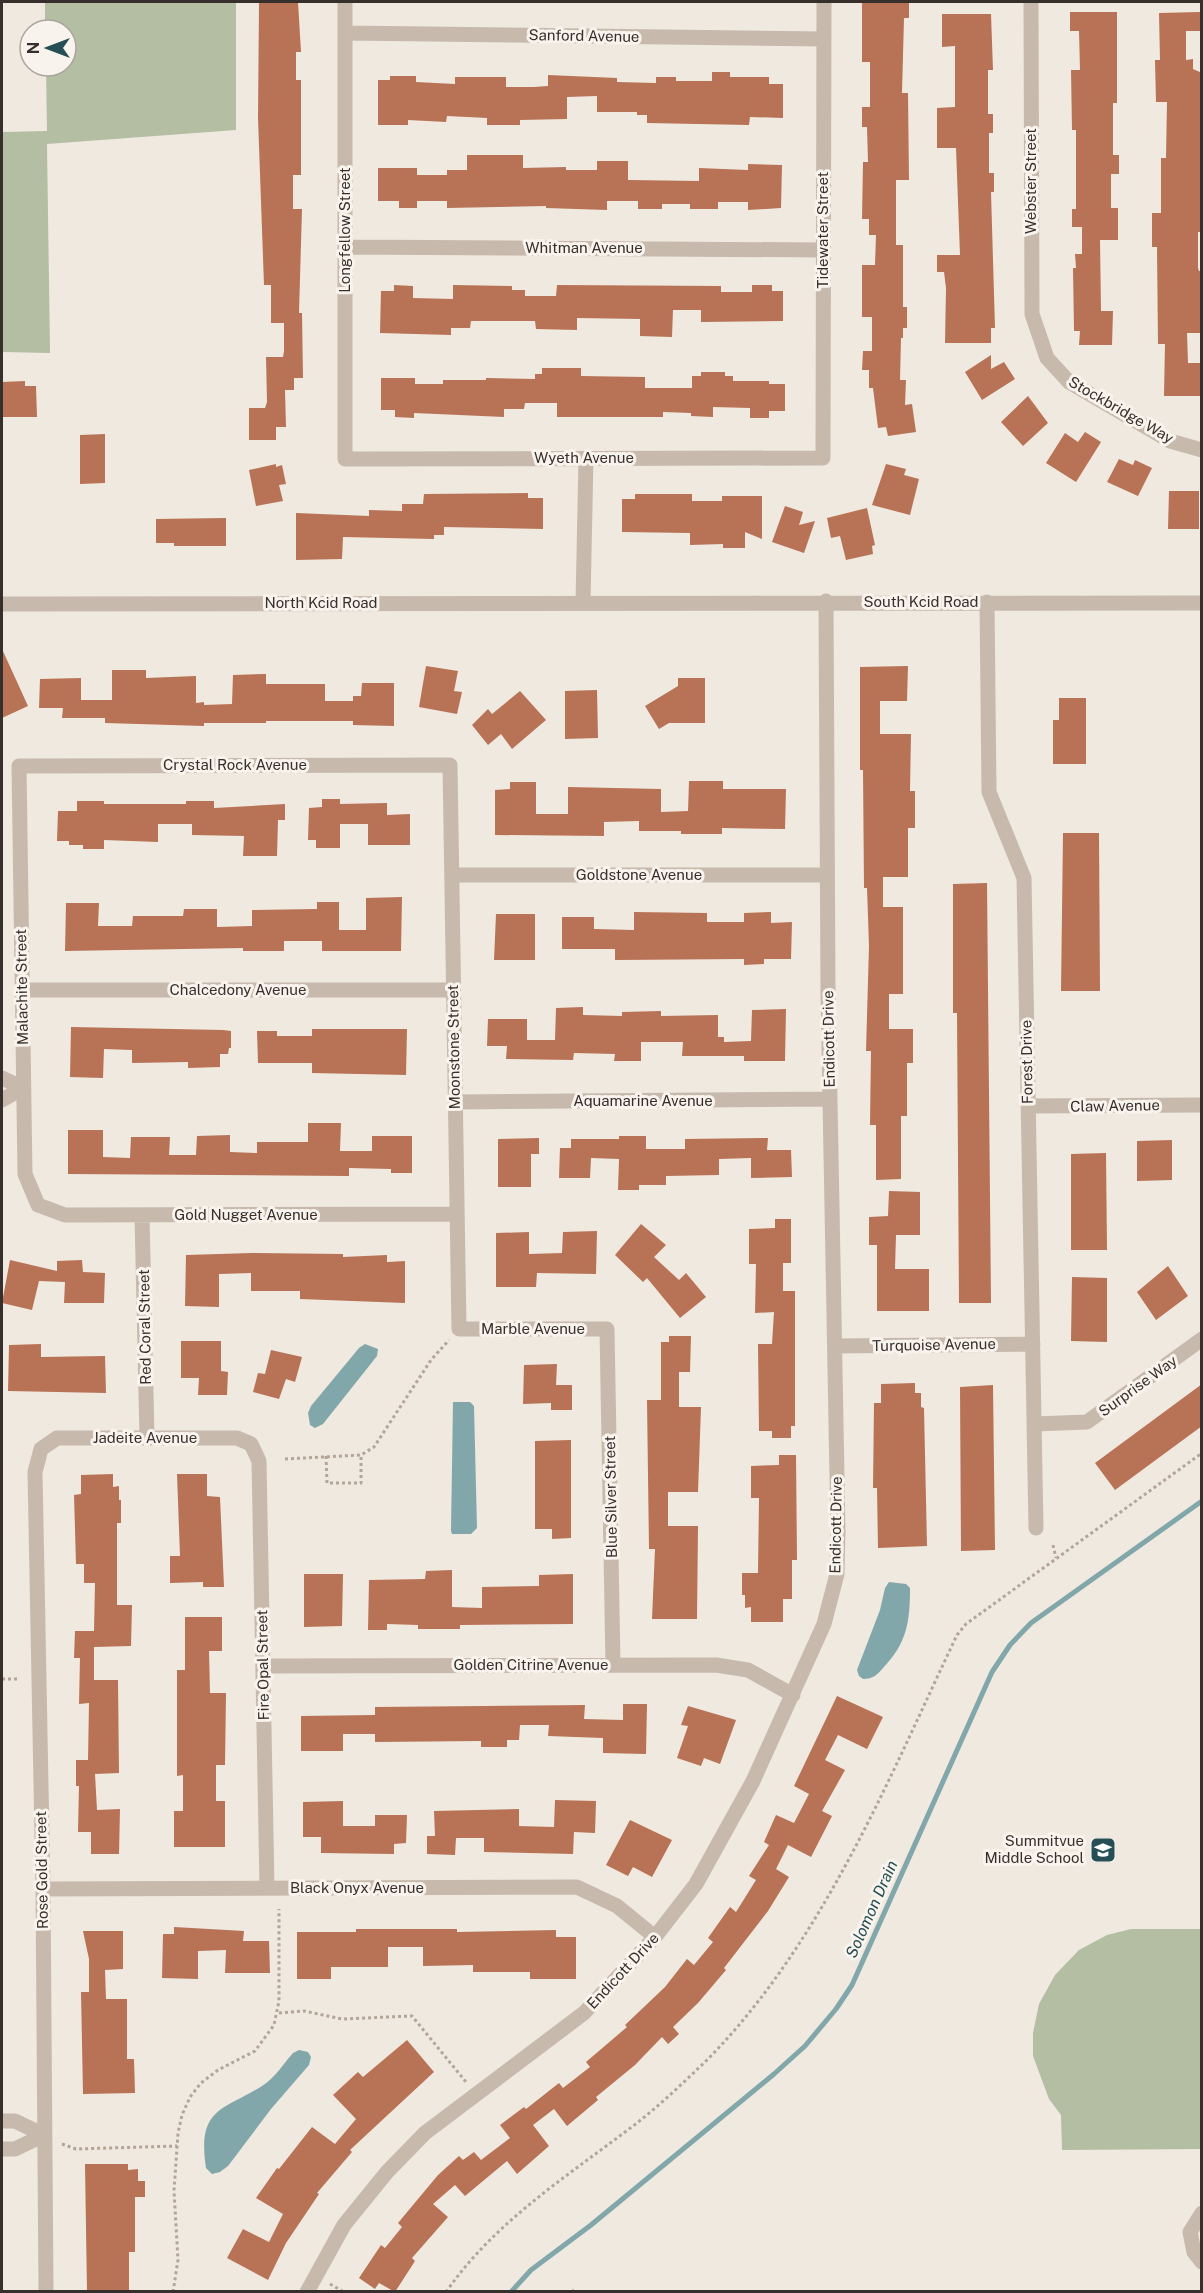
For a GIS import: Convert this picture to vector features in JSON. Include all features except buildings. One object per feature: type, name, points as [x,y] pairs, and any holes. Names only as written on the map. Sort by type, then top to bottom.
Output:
[{"type":"street","name":"Longfellow Street","points":[[345,2],[345,459]]},
{"type":"street","name":"Tidewater Street","points":[[823,458],[824,2]]},
{"type":"street","name":"Webster Street","points":[[1031,2],[1032,314],[1047,358]]},
{"type":"street","name":"Sanford Avenue","points":[[345,33],[824,39]]},
{"type":"street","name":"Whitman Avenue","points":[[345,247],[823,250]]},
{"type":"street","name":"Stockbridge Way","points":[[1047,358],[1056,371],[1069,382],[1170,441],[1202,450]]},
{"type":"street","points":[[583,603],[586,458]]},
{"type":"street","name":"Wyeth Avenue","points":[[345,459],[823,458]]},
{"type":"street","name":"South Kcid Road","points":[[640,603],[826,601],[1202,603]]},
{"type":"street","name":"Endicott Drive","points":[[307,2292],[344,2225],[387,2172],[425,2133],[584,2013],[656,1937],[696,1884],[753,1781],[824,1624],[837,1574],[827,875],[826,601]]},
{"type":"street","name":"Forest Drive","points":[[987,602],[989,792],[1024,878],[1036,1528]]},
{"type":"street","name":"North Kcid Road","points":[[2,604],[640,603]]},
{"type":"street","name":"Crystal Rock Avenue","points":[[19,766],[450,765]]},
{"type":"street","name":"Moonstone Street","points":[[450,765],[459,1329]]},
{"type":"street","name":"Malachite Street","points":[[19,766],[25,1174],[38,1205]]},
{"type":"street","name":"Goldstone Avenue","points":[[452,875],[827,875]]},
{"type":"street","name":"Chalcedony Avenue","points":[[22,990],[453,990]]},
{"type":"street","points":[[2,1078],[23,1088]]},
{"type":"street","points":[[2,1100],[23,1088]]},
{"type":"street","name":"Aquamarine Avenue","points":[[455,1102],[830,1099]]},
{"type":"street","name":"Claw Avenue","points":[[1028,1107],[1202,1105]]},
{"type":"street","name":"Gold Nugget Avenue","points":[[38,1205],[65,1215],[457,1214]]},
{"type":"street","name":"Red Coral Street","points":[[142,1215],[147,1438]]},
{"type":"street","name":"Marble Avenue","points":[[459,1329],[607,1329]]},
{"type":"street","name":"Blue Silver Street","points":[[607,1329],[613,1665]]},
{"type":"street","name":"Surprise Way","points":[[1034,1424],[1087,1422],[1202,1339]]},
{"type":"street","name":"Turquoise Avenue","points":[[834,1346],[1033,1344]]},
{"type":"street","name":"Jadeite Avenue","points":[[41,1449],[57,1438],[237,1438],[251,1444]]},
{"type":"street","name":"Fire Opal Street","points":[[251,1444],[259,1461],[267,1888]]},
{"type":"street","name":"Rose Gold Street","points":[[41,1449],[35,1472],[43,1889],[46,2292]]},
{"type":"street","name":"Golden Citrine Avenue","points":[[263,1666],[716,1665],[748,1670],[793,1695]]},
{"type":"street","name":"Black Onyx Avenue","points":[[43,1889],[577,1887],[616,1906],[656,1937]]},
{"type":"street","points":[[2,2121],[15,2121],[44,2135]]},
{"type":"street","points":[[2,2149],[15,2149],[44,2135]]},
{"type":"street","points":[[1201,2262],[1190,2242],[1190,2232],[1202,2213]]},
{"type":"path","points":[[285,1459],[326,1455],[361,1455],[374,1447],[431,1360],[459,1329]]},
{"type":"path","points":[[446,2292],[478,2251],[503,2226],[631,2127],[683,2083],[754,2006],[791,1955],[867,1825],[957,1635],[966,1624],[1202,1453]]},
{"type":"path","points":[[326,1455],[327,1483],[361,1483],[361,1455]]},
{"type":"path","points":[[1053,1545],[1056,1558]]},
{"type":"path","points":[[2,1679],[18,1679]]},
{"type":"path","points":[[173,2292],[178,2260],[173,2205],[178,2133],[190,2097],[218,2070],[255,2051],[268,2035],[278,2013],[279,1909]]},
{"type":"path","points":[[278,2013],[304,2012],[342,2019],[412,2016],[466,2082]]},
{"type":"path","points":[[60,2144],[76,2149],[178,2146]]},
{"type":"path","points":[[330,2284],[344,2292]]},
{"type":"green space","points":[[45,2],[236,2],[236,130],[47,144],[50,353],[2,352],[2,132],[47,131],[46,78],[78,78],[78,18],[45,18]]},
{"type":"green space","points":[[1131,1929],[1201,1929],[1201,2149],[1062,2150],[1061,2115],[1049,2099],[1033,2056],[1033,2033],[1039,2004],[1055,1975],[1079,1950],[1107,1935]]},
{"type":"water","points":[[365,1344],[378,1349],[377,1356],[323,1424],[315,1428],[310,1425],[308,1413],[311,1406],[359,1348]]},
{"type":"water","points":[[453,1402],[470,1402],[474,1406],[477,1528],[471,1534],[452,1534],[451,1531]]},
{"type":"water","points":[[889,1582],[906,1584],[910,1588],[906,1631],[897,1650],[877,1675],[863,1679],[857,1670]]},
{"type":"water","points":[[299,2050],[308,2052],[311,2057],[309,2065],[271,2109],[228,2166],[212,2174],[206,2168],[204,2148],[205,2133],[209,2122],[224,2107],[267,2083],[293,2053]]},
{"type":"waterway","name":"Solomon Drain","points":[[511,2292],[531,2270],[591,2225],[805,2046],[836,2009],[852,1985],[992,1672],[1010,1645],[1031,1623],[1202,1501]]},
{"type":"place","name":"Summitvue Middle School","points":[[1103,1850]]}]
